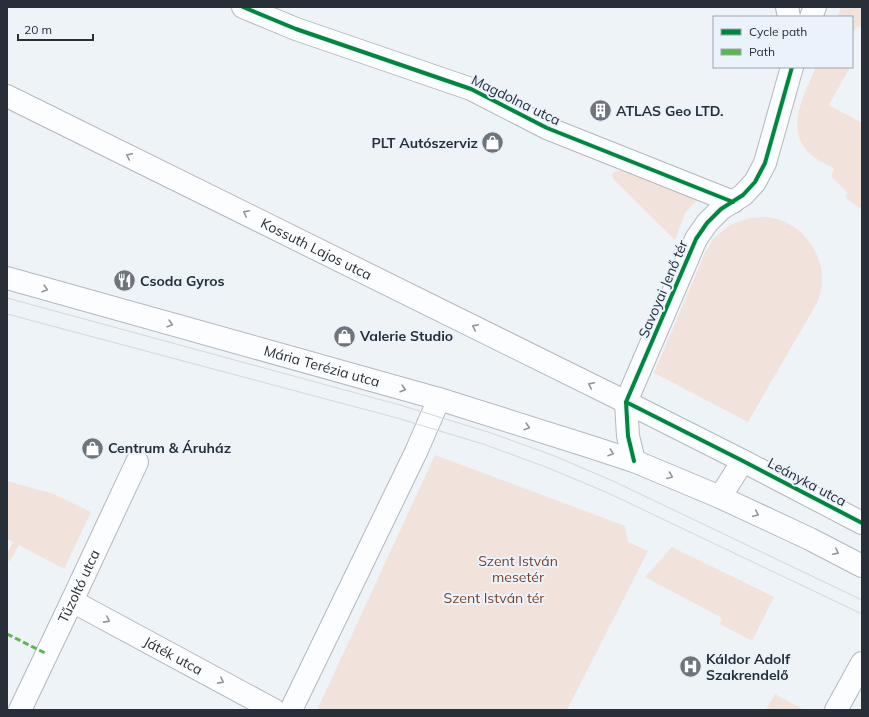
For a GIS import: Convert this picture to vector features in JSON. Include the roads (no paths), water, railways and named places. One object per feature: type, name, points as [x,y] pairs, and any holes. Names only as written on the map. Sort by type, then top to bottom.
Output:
[{"type":"street","name":"Magdolna utca","points":[[242,7],[296,29],[471,89],[548,128],[733,202]]},
{"type":"street","name":"Savoyai Jenő tér","points":[[634,461],[628,436],[626,402],[696,239],[707,223],[721,209],[743,195],[755,182],[765,163],[792,68]]},
{"type":"street","name":"Kossuth Lajos utca","points":[[7,96],[626,402]]},
{"type":"street","name":"Mária Terézia utca","points":[[7,278],[439,399],[634,461]]},
{"type":"street","points":[[291,710],[416,452],[439,399]]},
{"type":"street","points":[[626,402],[743,460],[720,497]]},
{"type":"street","name":"Leányka utca","points":[[743,460],[862,523]]},
{"type":"street","points":[[634,461],[720,497],[810,539],[862,566]]},
{"type":"street","name":"Tűzoltó utca","points":[[20,710],[136,462]]},
{"type":"street","name":"Játék utca","points":[[72,601],[274,710]]},
{"type":"street","points":[[836,710],[862,663]]},
{"type":"tram line","points":[[7,298],[400,405],[488,432],[552,455],[613,481],[862,600]]},
{"type":"tram line","points":[[7,314],[397,418],[483,444],[546,467],[608,493],[862,614]]},
{"type":"place","name":"ATLAS Geo LTD.","points":[[600,111]]},
{"type":"place","name":"PLT Autószerviz","points":[[493,143]]},
{"type":"place","name":"Csoda Gyros","points":[[124,281]]},
{"type":"place","name":"Valerie Studio","points":[[345,336]]},
{"type":"place","name":"Centrum & Áruház","points":[[93,448]]},
{"type":"place","name":"Káldor Adolf Szakrendelő","points":[[691,667]]},
{"type":"park label","name":"Szent István mesetér","points":[[518,570]]},
{"type":"park label","name":"Szent István tér","points":[[494,598]]}]
